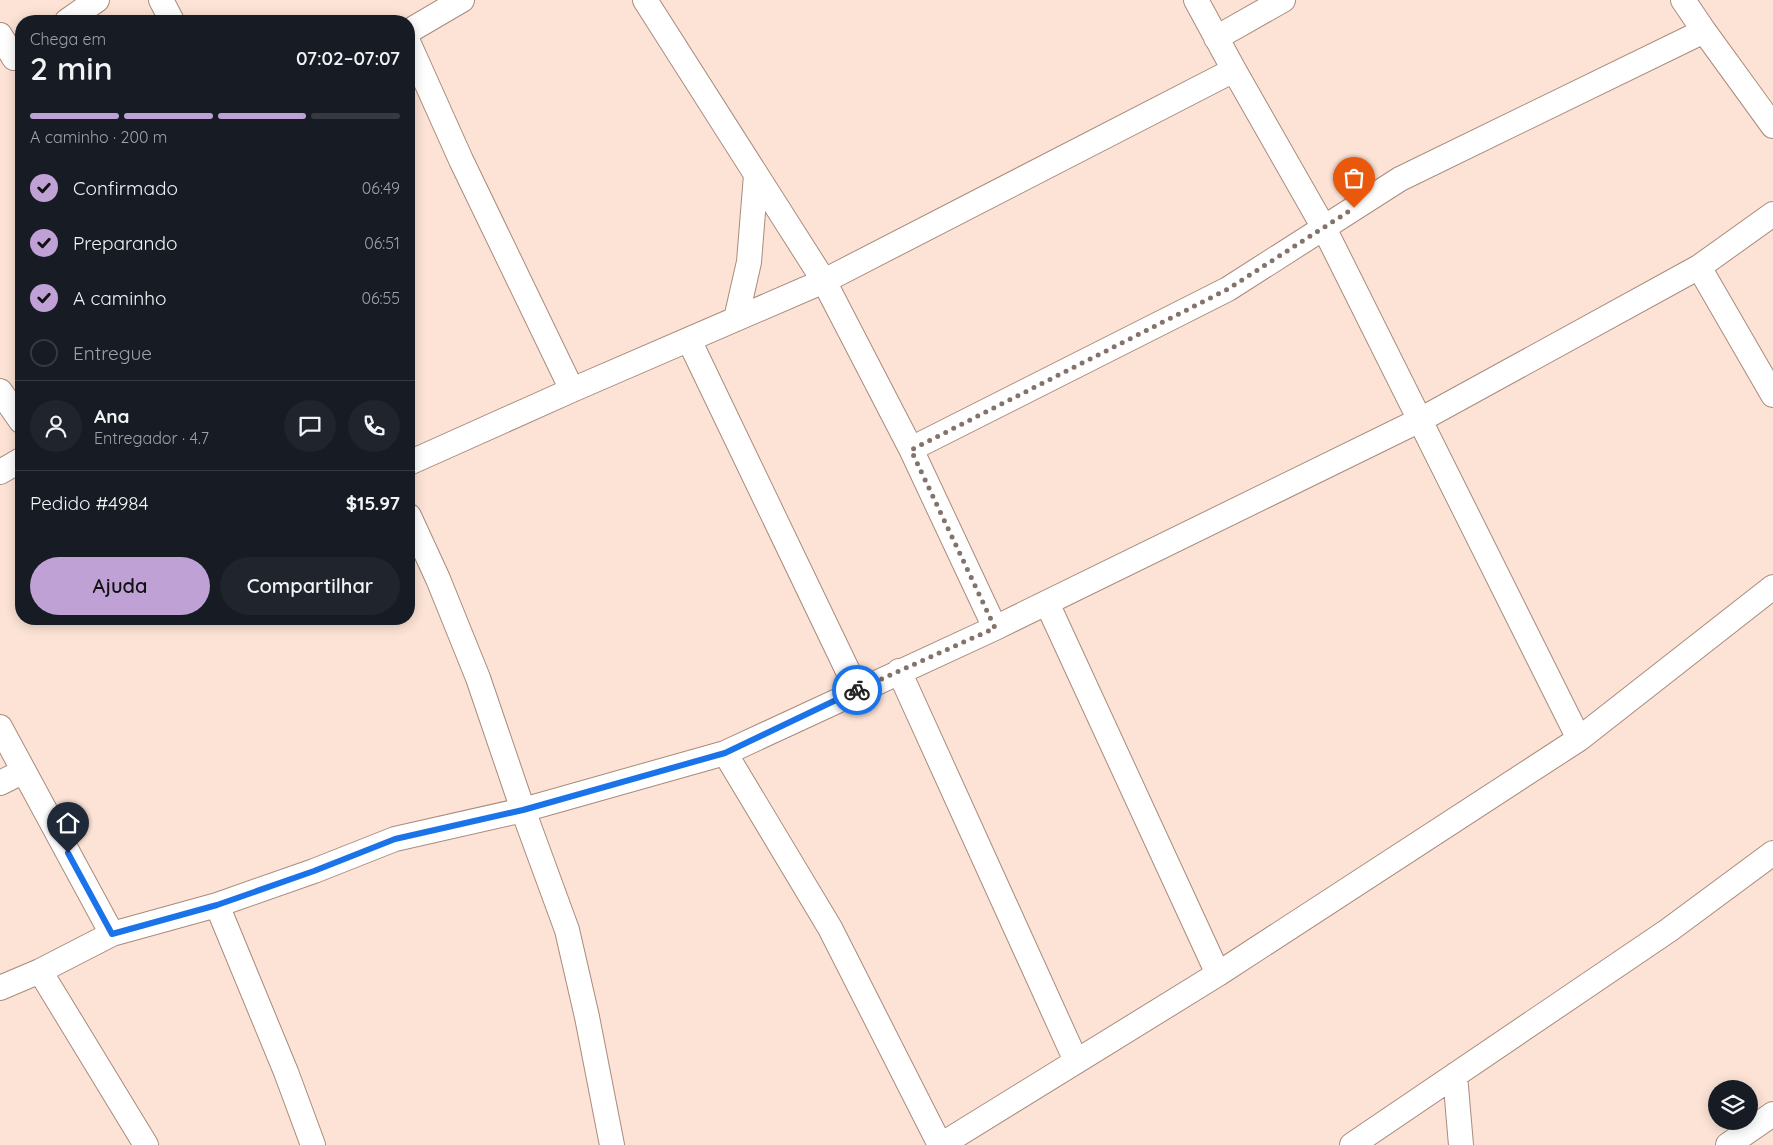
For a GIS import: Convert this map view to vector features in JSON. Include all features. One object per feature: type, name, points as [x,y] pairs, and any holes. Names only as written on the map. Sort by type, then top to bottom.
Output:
[{"type":"street","points":[[76,15],[97,0]]},
{"type":"street","points":[[161,0],[169,15]]},
{"type":"street","points":[[415,27],[462,0]]},
{"type":"street","points":[[645,0],[824,281],[911,450],[995,628]]},
{"type":"street","points":[[1196,0],[1324,228],[1579,739]]},
{"type":"street","points":[[1216,38],[1283,0]]},
{"type":"street","points":[[1683,0],[1773,126]]},
{"type":"street","points":[[911,450],[1228,289],[1400,179],[1704,31]]},
{"type":"street","points":[[0,35],[12,60]]},
{"type":"street","points":[[415,58],[457,152],[572,390]]},
{"type":"street","points":[[415,460],[824,281],[1234,70]]},
{"type":"street","points":[[736,319],[749,262],[756,175]]},
{"type":"street","points":[[0,988],[40,971],[112,934],[217,905],[314,871],[395,839],[523,810],[725,753],[857,690],[995,628],[1420,420],[1699,266],[1773,214]]},
{"type":"street","points":[[1699,266],[1773,396]]},
{"type":"street","points":[[689,340],[857,690]]},
{"type":"street","points":[[0,391],[15,412]]},
{"type":"street","points":[[0,472],[15,463]]},
{"type":"street","points":[[415,529],[438,579],[478,678],[523,810],[567,930],[587,1017],[612,1145]]},
{"type":"street","points":[[725,753],[830,928],[940,1145],[1218,974],[1579,739],[1773,587]]},
{"type":"street","points":[[1047,603],[1218,974]]},
{"type":"street","points":[[899,672],[1076,1061]]},
{"type":"street","points":[[0,727],[112,934]]},
{"type":"street","points":[[0,783],[24,771]]},
{"type":"street","points":[[1352,1145],[1669,930],[1773,853]]},
{"type":"street","points":[[217,905],[286,1072],[313,1145]]},
{"type":"street","points":[[40,971],[146,1145]]},
{"type":"street","points":[[1455,1075],[1461,1145]]},
{"type":"street","points":[[1728,1145],[1773,1114]]},
{"type":"way so far","points":[[857,690],[995,628],[911,450],[1228,289],[1354,208]]},
{"type":"route","points":[[68,853],[112,934],[217,905],[314,871],[395,839],[523,810],[725,753],[857,690]]}]
